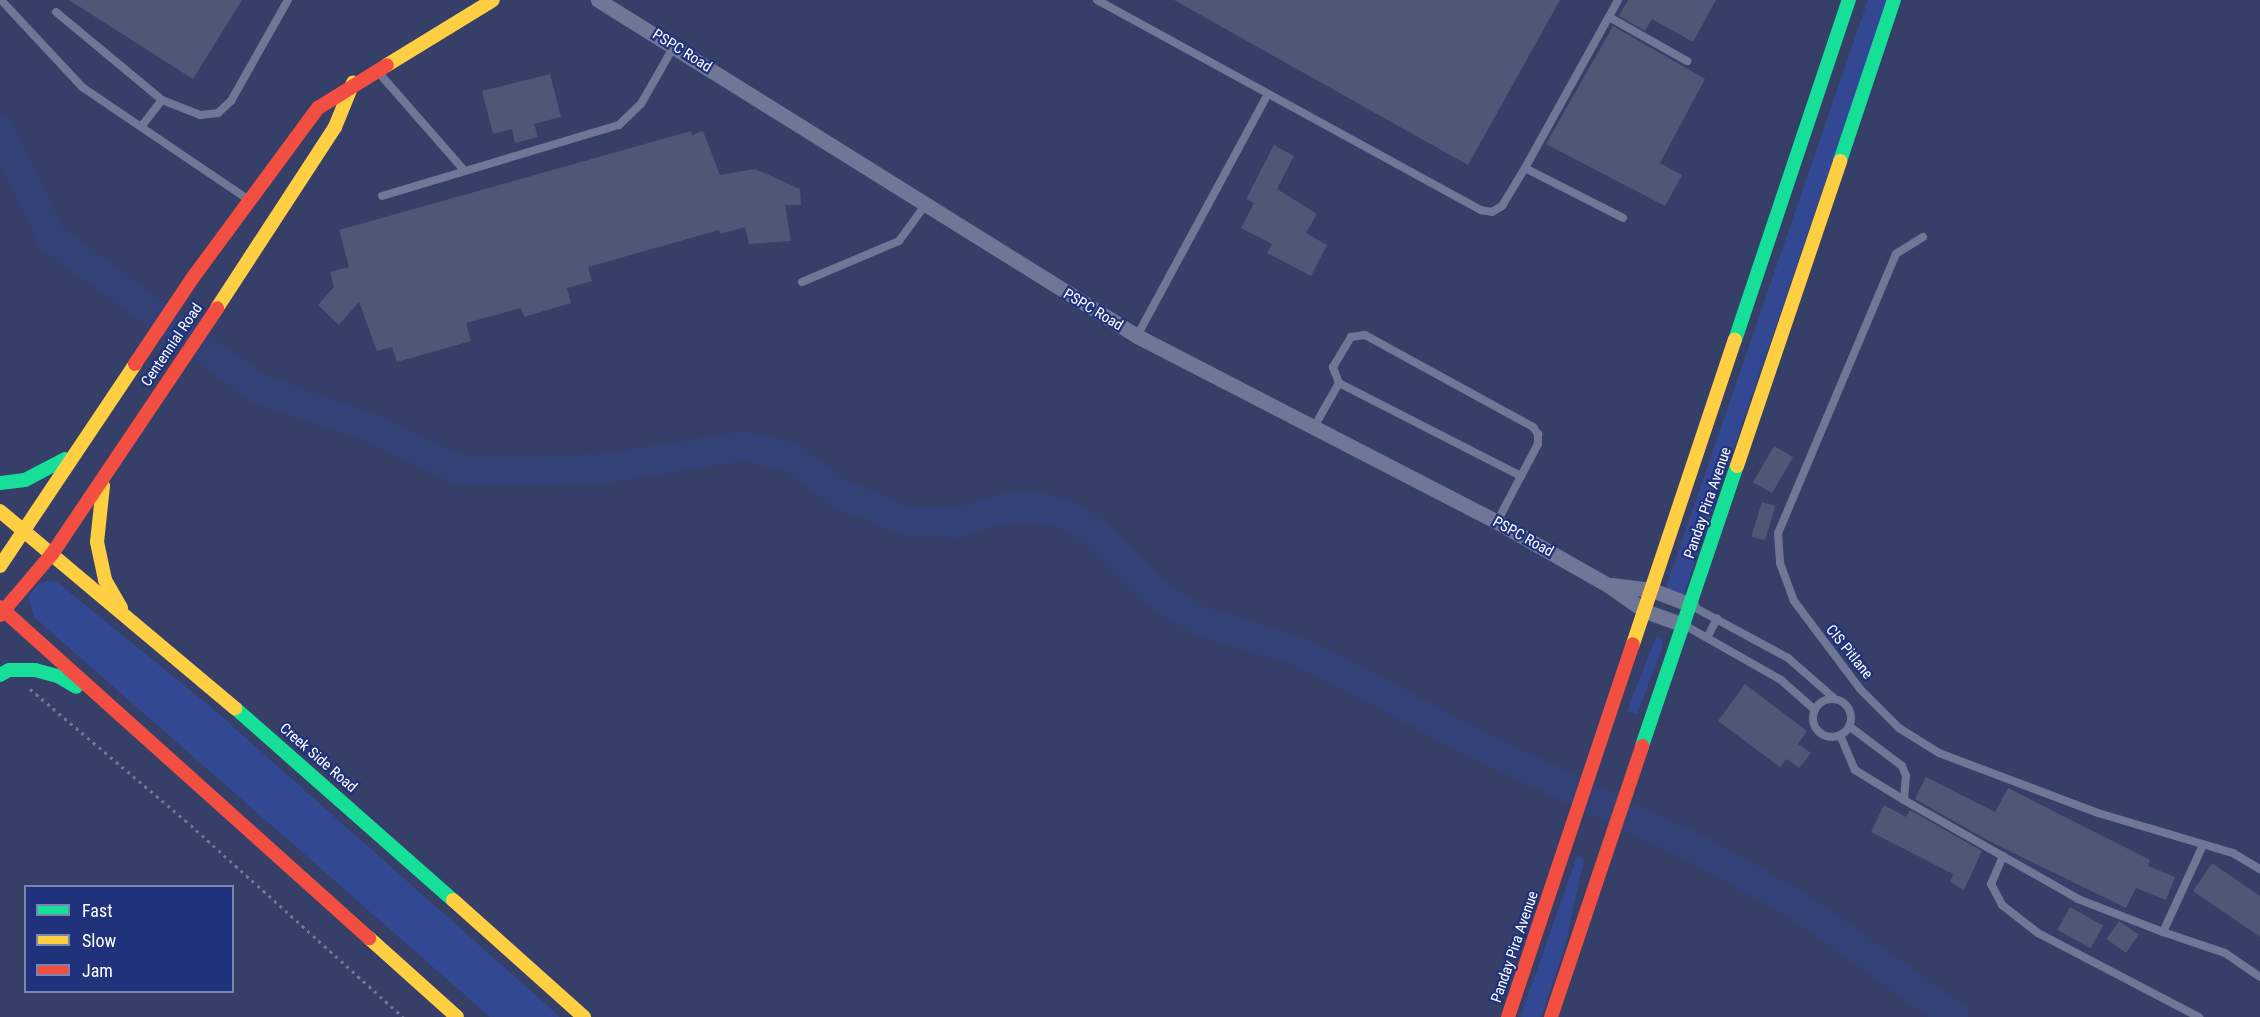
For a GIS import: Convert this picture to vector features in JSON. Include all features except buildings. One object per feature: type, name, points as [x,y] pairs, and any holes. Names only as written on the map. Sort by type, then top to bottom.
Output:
[{"type":"main road","name":"Centennial Road","points":[[0,566],[71,455],[106,410],[194,276],[318,108],[353,82],[493,0]]},
{"type":"main road","name":"Panday Pira Avenue","points":[[1508,1017],[1614,710],[1849,0]]},
{"type":"main road","name":"Panday Pira Avenue","points":[[1551,1017],[1894,0]]},
{"type":"main road","name":"Centennial Road","points":[[1,611],[52,554],[225,297],[335,127],[353,82]]},
{"type":"main road","points":[[0,483],[45,472],[71,455]]},
{"type":"main road","points":[[105,477],[97,542],[105,579],[127,620]]},
{"type":"main road","name":"Creek Side Road","points":[[0,511],[127,620],[285,750],[584,1017]]},
{"type":"main road","points":[[1,611],[457,1017]]},
{"type":"main road","points":[[5,672],[35,670],[58,676],[117,715]]},
{"type":"street","name":"PSPC Road","points":[[598,0],[1137,336],[1497,522],[1608,585],[1646,610],[1684,625]]},
{"type":"street","name":"PSPC Road","points":[[1608,585],[1652,590],[1691,605]]},
{"type":"lane","points":[[1,0],[82,87],[250,201]]},
{"type":"lane","points":[[56,12],[162,100],[200,115],[218,113],[231,101],[288,0]]},
{"type":"lane","points":[[1097,0],[1481,210],[1492,212],[1502,206],[1525,168],[1618,0]]},
{"type":"lane","points":[[1609,17],[1687,61]]},
{"type":"lane","points":[[382,196],[619,124],[641,104],[674,46]]},
{"type":"lane","points":[[376,70],[464,170]]},
{"type":"lane","points":[[1137,336],[1268,94]]},
{"type":"lane","points":[[141,127],[162,100]]},
{"type":"lane","points":[[1525,168],[1623,218]]},
{"type":"lane","points":[[802,282],[899,241],[926,204]]},
{"type":"lane","name":"CIS Pitlane","points":[[1923,237],[1896,254],[1778,532],[1780,563],[1794,601],[1860,690],[1899,728],[1939,753],[2098,813],[2234,853],[2260,869]]},
{"type":"lane","points":[[1497,522],[1538,444],[1538,434],[1533,427],[1365,335],[1351,337],[1333,367],[1339,383],[1521,476]]},
{"type":"lane","points":[[1314,427],[1339,383]]},
{"type":"lane","points":[[1691,605],[1788,658],[1849,709],[1849,726],[1840,735],[1827,737],[1816,729],[1815,710],[1820,704],[1835,699]]},
{"type":"lane","points":[[1707,638],[1717,618]]},
{"type":"lane","points":[[1684,625],[1781,680],[1815,710]]},
{"type":"lane","points":[[1849,726],[1902,766],[1906,776],[1904,800]]},
{"type":"lane","points":[[1840,735],[1855,770],[1904,800],[2078,899],[2225,953],[2260,977]]},
{"type":"lane","points":[[2163,932],[2203,845]]},
{"type":"lane","points":[[2003,856],[1991,884],[2002,905],[2038,933],[2199,1017]]},
{"type":"path","points":[[5,672],[403,1017]]},
{"type":"shaded area","points":[[1868,0],[1888,0],[1684,593],[1679,596],[1667,589],[1667,584]]},
{"type":"shaded area","points":[[57,582],[212,708],[560,1017],[490,1017],[34,617],[28,596],[40,583]]},
{"type":"shaded area","points":[[1656,637],[1662,638],[1663,646],[1637,714],[1627,711]]},
{"type":"shaded area","points":[[1577,857],[1584,859],[1565,946],[1541,1017],[1520,1017]]},
{"type":"waterway","points":[[0,129],[51,238],[259,389],[374,429],[462,471],[602,469],[744,446],[791,457],[840,494],[907,521],[954,523],[1007,508],[1034,507],[1063,513],[1093,531],[1154,592],[1198,620],[1293,650],[1332,667],[1474,743],[1699,850],[1800,907],[1954,1017]]},
{"type":"traffic: fast","points":[[1735,340],[1849,0]]},
{"type":"traffic: fast","points":[[1840,161],[1894,0]]},
{"type":"traffic: fast","points":[[0,483],[25,480],[65,459]]},
{"type":"traffic: fast","points":[[1642,746],[1737,466]]},
{"type":"traffic: fast","points":[[0,675],[9,670],[35,670],[58,676],[76,687]]},
{"type":"traffic: fast","points":[[235,708],[453,900]]},
{"type":"traffic: slow","points":[[387,65],[493,0]]},
{"type":"traffic: slow","points":[[217,308],[335,127],[353,83]]},
{"type":"traffic: slow","points":[[1737,466],[1840,161]]},
{"type":"traffic: slow","points":[[1633,644],[1735,340]]},
{"type":"traffic: slow","points":[[0,566],[135,364]]},
{"type":"traffic: slow","points":[[103,486],[97,542],[105,580],[121,608]]},
{"type":"traffic: slow","points":[[0,511],[235,708]]},
{"type":"traffic: slow","points":[[453,900],[584,1017]]},
{"type":"traffic: slow","points":[[369,938],[457,1017]]},
{"type":"traffic: jam","points":[[135,364],[194,276],[318,108],[387,65]]},
{"type":"traffic: jam","points":[[0,615],[52,554],[217,308]]},
{"type":"traffic: jam","points":[[0,607],[369,938]]},
{"type":"traffic: jam","points":[[1508,1017],[1633,644]]},
{"type":"traffic: jam","points":[[1551,1017],[1642,746]]}]
